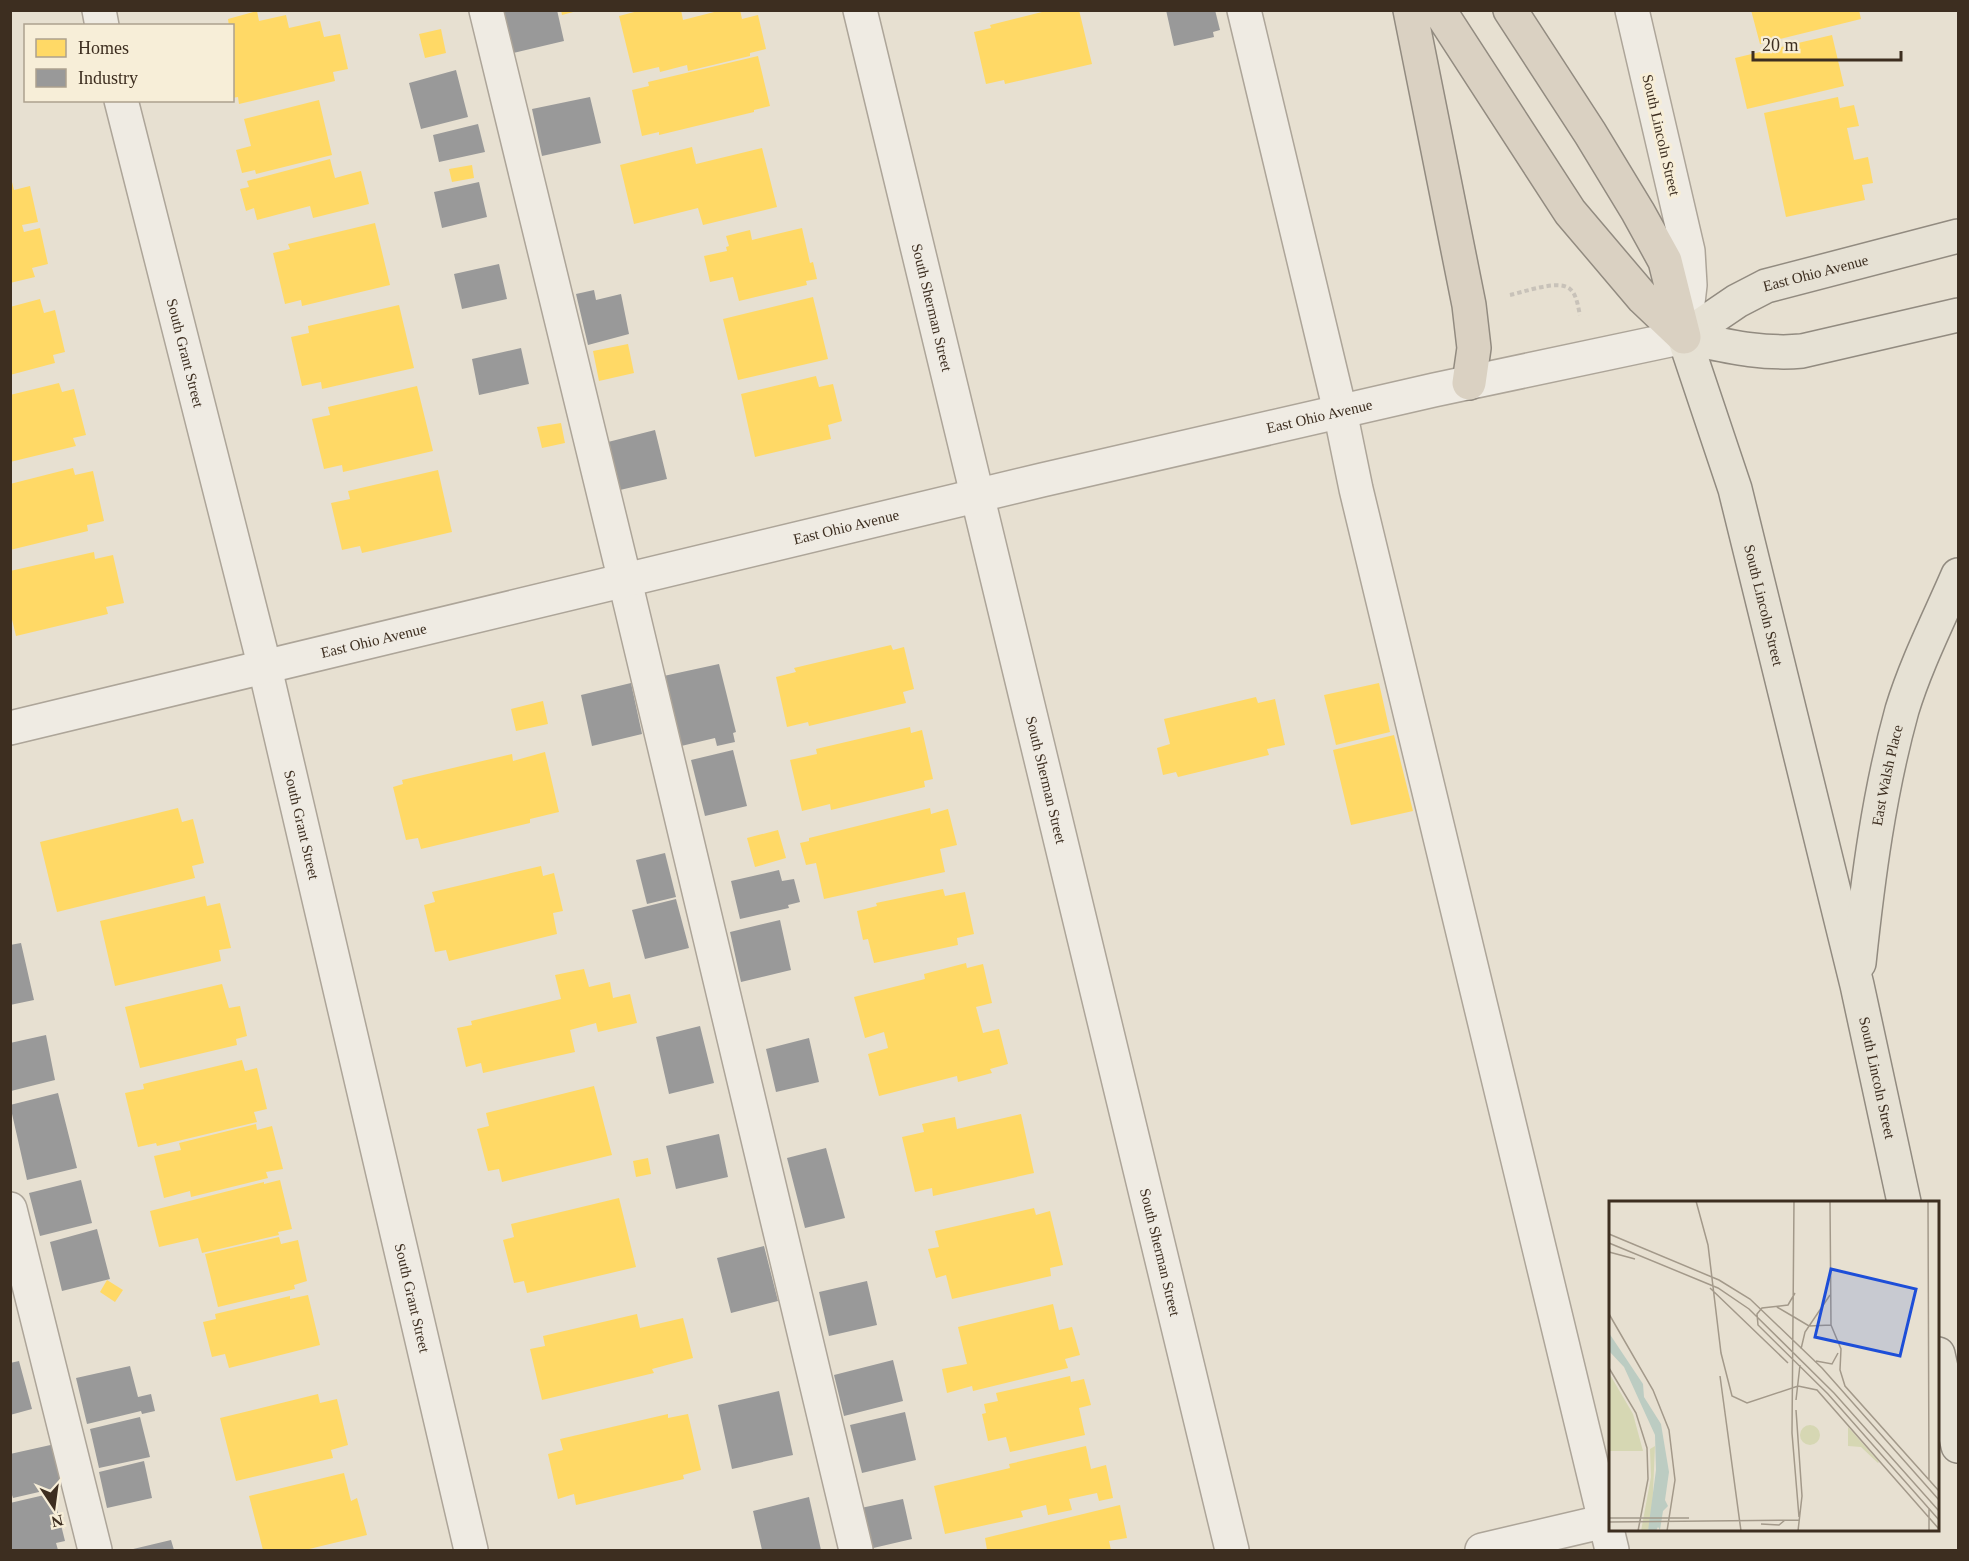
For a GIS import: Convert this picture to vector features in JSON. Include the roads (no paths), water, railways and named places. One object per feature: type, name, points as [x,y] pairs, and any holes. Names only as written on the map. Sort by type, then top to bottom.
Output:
[{"type":"highway","points":[[1410,10],[1469,305],[1474,348],[1468,382]]},
{"type":"highway","points":[[1439,10],[1570,212],[1643,298],[1684,337]]},
{"type":"highway","points":[[1510,10],[1590,134],[1665,261],[1684,337]]},
{"type":"main road","name":"East Ohio Avenue","points":[[1684,337],[1737,301],[1766,286],[1958,235]]},
{"type":"main road","name":"East Ohio Avenue","points":[[1684,337],[1739,349],[1782,353],[1802,351],[1959,315]]},
{"type":"main road","name":"South Lincoln Street","points":[[1684,337],[1735,489],[1857,986],[1904,1201]]},
{"type":"main road","name":"East Walsh Place","points":[[1857,986],[1872,859],[1888,765],[1903,708],[1959,575]]},
{"type":"main road","points":[[1939,1360],[1953,1441]]},
{"type":"street","points":[[486,10],[625,581],[856,1551]]},
{"type":"street","name":"South Sherman Street","points":[[860,10],[1232,1551]]},
{"type":"street","points":[[1244,10],[1340,411],[1359,501],[1609,1530],[1482,1551]]},
{"type":"street","name":"South Lincoln Street","points":[[1632,10],[1688,251],[1690,285],[1684,337]]},
{"type":"street","name":"South Grant Street","points":[[122,102],[265,668],[471,1551]]},
{"type":"street","name":"East Ohio Avenue","points":[[10,728],[1340,411],[1684,337]]},
{"type":"street","points":[[10,1209],[95,1551]]}]
